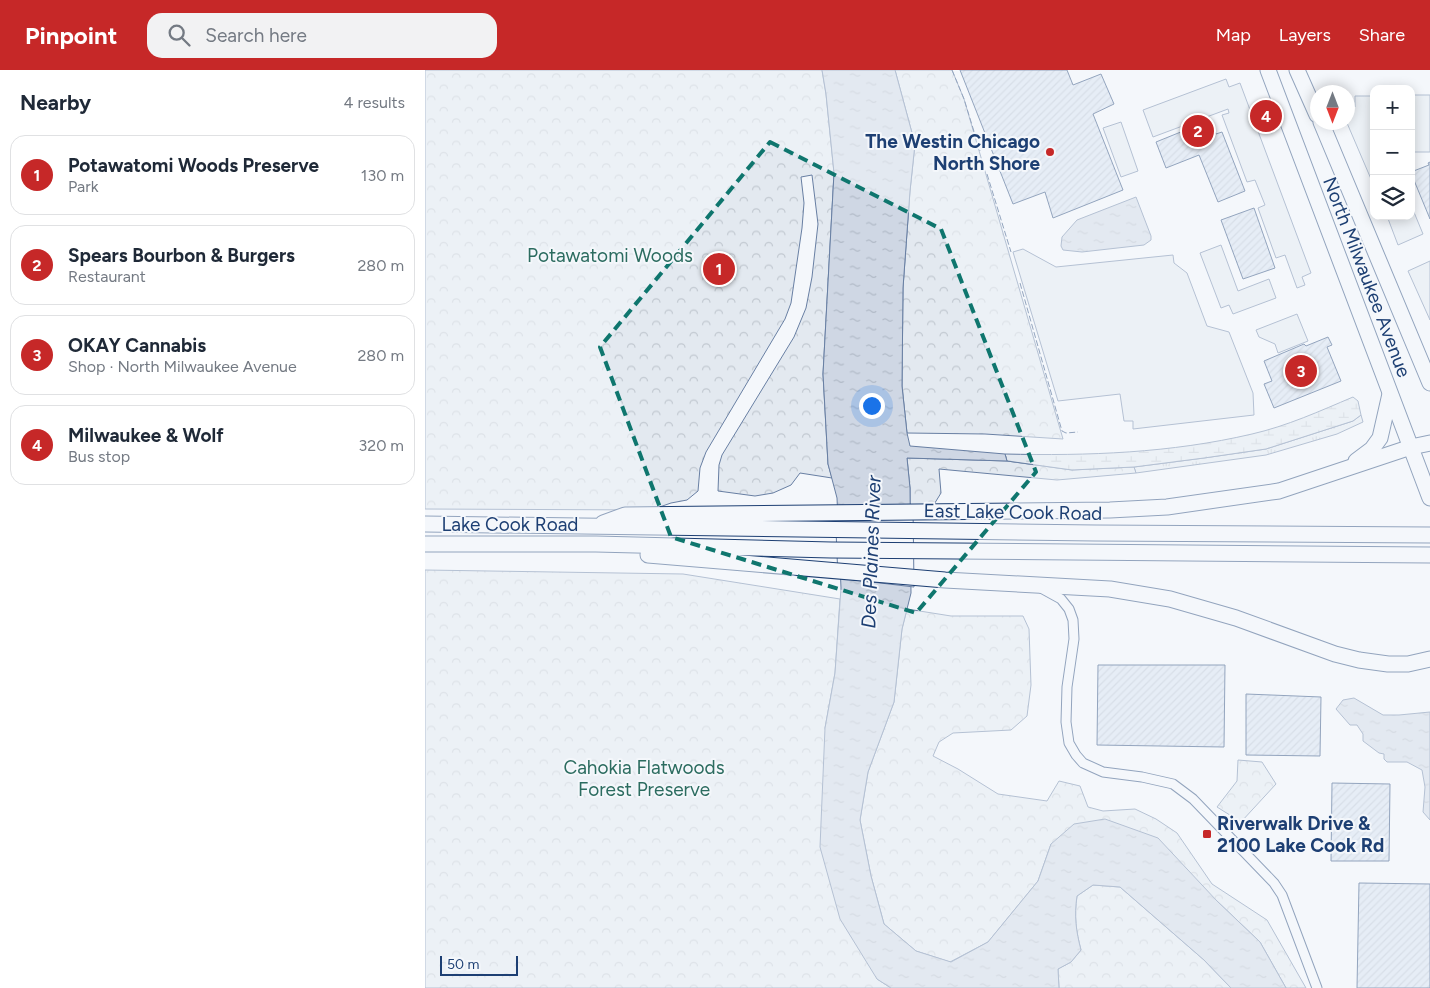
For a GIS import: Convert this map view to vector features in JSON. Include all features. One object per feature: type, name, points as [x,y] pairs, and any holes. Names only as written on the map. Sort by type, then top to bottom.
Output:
[{"type":"main road","name":"North Milwaukee Avenue","points":[[1268,70],[1430,498]]},
{"type":"main road","name":"North Milwaukee Avenue","points":[[1297,70],[1310,99]]},
{"type":"main road","points":[[1306,70],[1310,85]]},
{"type":"main road","name":"North Milwaukee Avenue","points":[[1324,130],[1430,383]]},
{"type":"main road","points":[[1345,469],[1367,453],[1380,438],[1391,394]]},
{"type":"main road","points":[[595,526],[625,515],[1110,510],[1167,507],[1279,491],[1411,447],[1430,443]]},
{"type":"main road","name":"Lake Cook Road","points":[[425,524],[595,526]]},
{"type":"main road","name":"East Lake Cook Road","points":[[595,526],[1430,535]]},
{"type":"main road","name":"Lake Cook Road","points":[[425,544],[596,544]]},
{"type":"main road","points":[[596,544],[617,552],[923,578],[1111,589],[1170,599],[1236,618],[1335,654],[1359,660],[1388,664],[1408,664],[1430,659]]},
{"type":"main road","name":"East Lake Cook Road","points":[[596,544],[831,550],[1430,555]]},
{"type":"main road","points":[[1335,654],[1339,660],[1361,668],[1419,671],[1430,669]]},
{"type":"street","points":[[1035,584],[1061,599],[1069,609],[1073,620],[1074,639],[1066,699],[1066,722],[1069,743],[1076,755],[1083,763],[1103,772],[1142,777],[1173,784],[1193,799],[1274,883],[1282,894],[1317,988]]},
{"type":"highlighted area","points":[[770,142],[941,229],[1036,472],[916,613],[671,537],[600,347]]},
{"type":"green space","name":"Potawatomi Woods","points":[[425,70],[822,70],[834,173],[823,374],[828,464],[832,478],[800,473],[791,485],[773,493],[755,496],[718,491],[719,465],[722,455],[794,337],[806,308],[812,277],[818,224],[812,175],[801,177],[804,203],[791,303],[785,319],[706,452],[700,468],[698,491],[687,500],[651,510],[425,509]]},
{"type":"green space","points":[[895,70],[952,70],[964,99],[1063,439],[985,434],[907,433],[902,386],[903,288],[915,144]]},
{"type":"green space","points":[[1353,397],[1358,401],[1361,415],[1353,421],[1266,449],[1134,467],[1072,470],[1007,461],[1005,454],[1129,452],[1222,440],[1278,427]]},
{"type":"green space","points":[[1361,415],[1363,422],[1337,434],[1266,455],[1136,473],[1134,467],[1266,449],[1353,421]]},
{"type":"green space","points":[[907,458],[1007,461],[1072,470],[1134,467],[1136,473],[1057,480],[939,469],[941,493],[933,506],[910,506]]},
{"type":"green space","name":"Cahokia Flatwoods Forest Preserve","points":[[425,570],[683,574],[840,599],[835,673],[825,728],[877,979],[891,988],[425,988]]},
{"type":"green space","points":[[907,609],[951,616],[1023,616],[1029,629],[1031,685],[1027,716],[1011,730],[953,733],[939,742],[933,756],[998,794],[1047,801],[1059,781],[1080,786],[1088,807],[1103,811],[1135,809],[1156,819],[1177,833],[1212,884],[1267,920],[1306,988],[1286,988],[1260,942],[1217,901],[1051,844],[1038,881],[988,942],[950,962],[916,951],[884,924],[871,876],[860,820],[868,772],[894,702],[902,629]]},
{"type":"green space","points":[[1238,760],[1262,762],[1276,784],[1241,822],[1217,807],[1237,781]]},
{"type":"green space","points":[[1093,885],[1120,887],[1204,960],[1231,988],[1059,988],[1058,969],[1071,962],[1081,950],[1076,923],[1077,896]]},
{"type":"shaded area","points":[[1226,79],[1229,87],[1240,83],[1311,273],[1302,277],[1305,285],[1297,288],[1285,255],[1276,258],[1258,208],[1265,205],[1255,180],[1247,182],[1222,115],[1229,113],[1228,109],[1153,137],[1143,110]]},
{"type":"shaded area","points":[[1415,95],[1430,95],[1430,152],[1415,152]]},
{"type":"shaded area","points":[[1355,96],[1370,96],[1370,177],[1350,130],[1355,130]]},
{"type":"shaded area","points":[[1121,122],[1138,171],[1121,177],[1103,128]]},
{"type":"shaded area","points":[[1415,215],[1423,234],[1398,245],[1389,220],[1415,220]]},
{"type":"shaded area","points":[[1221,245],[1238,291],[1269,279],[1276,298],[1233,314],[1229,305],[1221,308],[1200,253]]},
{"type":"shaded area","points":[[1023,249],[1056,267],[1173,255],[1174,263],[1187,273],[1207,326],[1229,332],[1253,393],[1254,415],[1133,429],[1133,421],[1124,421],[1120,394],[1058,401],[1013,252]]},
{"type":"shaded area","points":[[1430,261],[1430,320],[1408,271]]},
{"type":"shaded area","points":[[1297,314],[1308,341],[1278,353],[1275,344],[1259,337],[1256,330]]},
{"type":"water","name":"Des Plaines River","points":[[822,70],[895,70],[915,144],[903,288],[902,386],[910,446],[1005,454],[1007,461],[907,458],[910,488],[911,593],[902,629],[894,702],[868,772],[860,820],[871,876],[884,924],[916,951],[951,962],[988,942],[1038,881],[1051,844],[1074,824],[1105,819],[1158,838],[1217,901],[1260,942],[1286,988],[1231,988],[1204,960],[1120,887],[1093,885],[1077,896],[1076,923],[1081,950],[1071,962],[1058,969],[1059,988],[891,988],[877,979],[840,919],[820,847],[825,728],[835,673],[841,588],[837,498],[828,464],[823,374],[834,173]]},
{"type":"water","points":[[1136,197],[1151,240],[1144,245],[1082,252],[1063,250],[1061,246],[1062,237],[1077,220]]},
{"type":"water","points":[[1354,698],[1383,715],[1430,712],[1430,820],[1423,812],[1425,787],[1422,770],[1407,762],[1387,762],[1384,759],[1384,754],[1379,753],[1363,741],[1363,734],[1357,725],[1350,725],[1336,709],[1343,700]]},
{"type":"pier","points":[[835,506],[913,506],[914,587],[838,578]]},
{"type":"building","name":"The Westin Chicago North Shore","points":[[960,70],[1067,70],[1073,85],[1101,74],[1114,104],[1093,114],[1123,190],[1053,218],[1045,192],[1013,204]]},
{"type":"building","points":[[1203,123],[1206,129],[1214,130],[1216,134],[1222,132],[1245,191],[1218,202],[1199,155],[1166,168],[1156,142]]},
{"type":"building","points":[[1430,162],[1430,219],[1415,182],[1415,170],[1429,165],[1428,163]]},
{"type":"building","points":[[1254,208],[1275,268],[1243,279],[1221,220]]},
{"type":"building","points":[[1328,337],[1332,345],[1327,347],[1341,381],[1274,408],[1264,384],[1272,381],[1264,361],[1304,344],[1306,346]]},
{"type":"building","points":[[1098,665],[1225,665],[1224,747],[1097,745]]},
{"type":"building","points":[[1246,694],[1321,697],[1320,756],[1246,755]]},
{"type":"building","points":[[1332,783],[1390,784],[1389,861],[1331,861]]},
{"type":"building","points":[[1359,883],[1430,884],[1430,988],[1357,988]]},
{"type":"fence","points":[[952,70],[964,99],[980,151]]},
{"type":"fence","points":[[987,174],[1011,252]]},
{"type":"fence","points":[[1020,283],[1062,431],[1066,433],[1078,432]]},
{"type":"place","name":"Milwaukee & Wolf","points":[[1266,116]]},
{"type":"place","name":"Spears Bourbon & Burgers","points":[[1198,131]]},
{"type":"place","name":"The Westin Chicago North Shore","points":[[1050,152]]},
{"type":"place","name":"Potawatomi Woods Preserve","points":[[719,269]]},
{"type":"place","name":"OKAY Cannabis","points":[[1301,371]]},
{"type":"place","name":"Riverwalk Drive & 2100 Lake Cook Rd","points":[[1207,834]]}]
